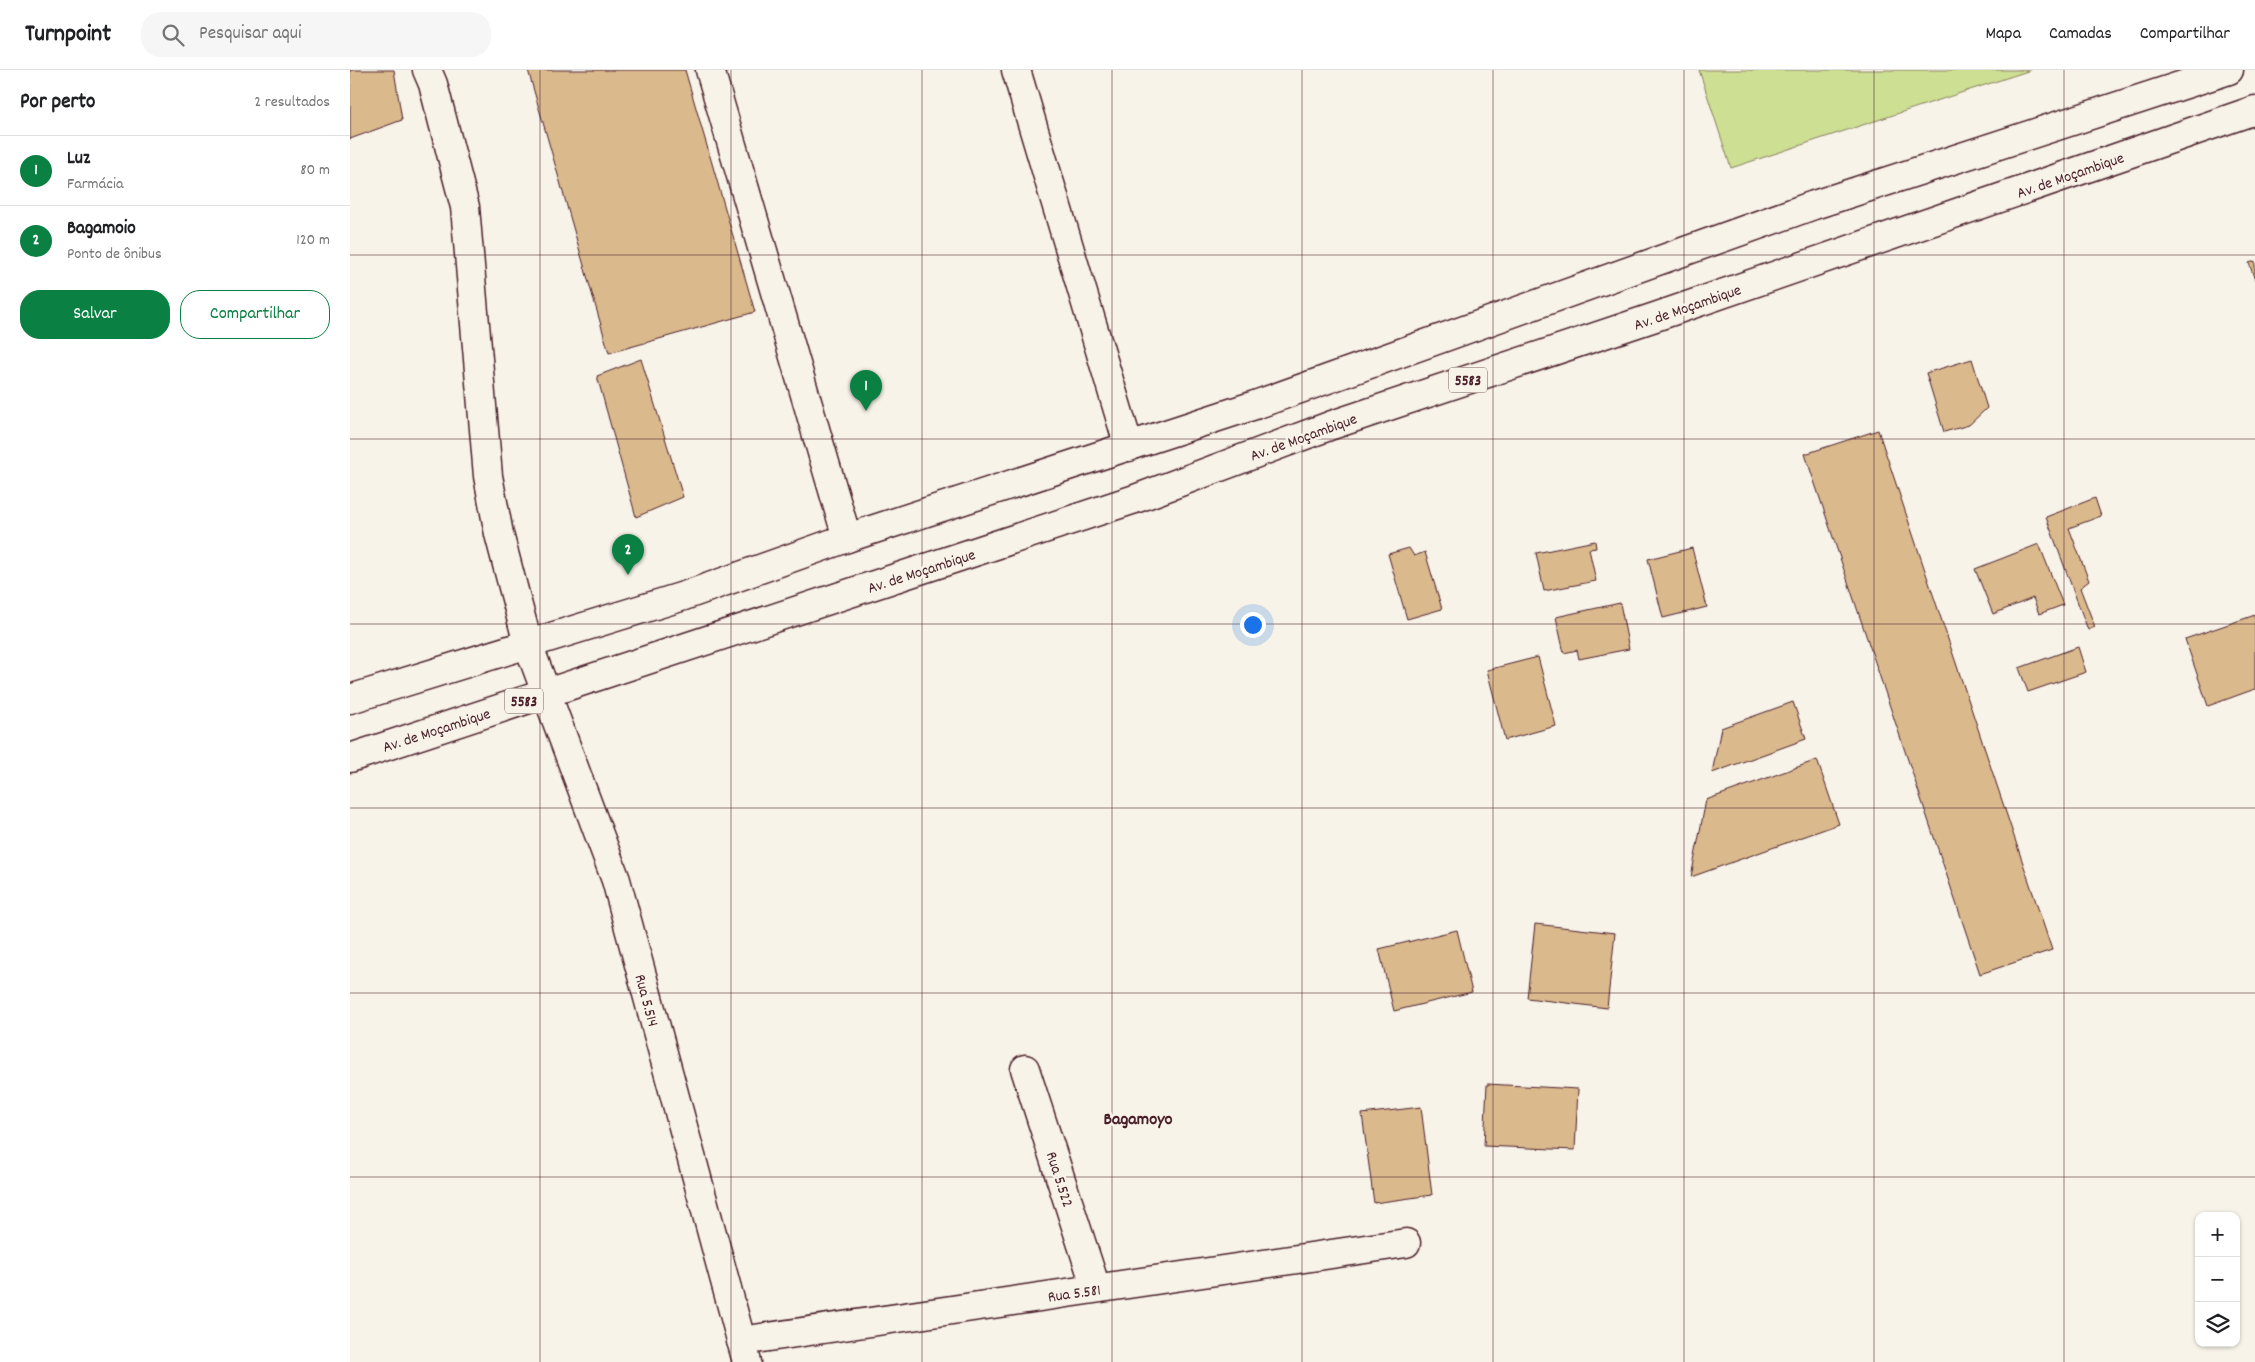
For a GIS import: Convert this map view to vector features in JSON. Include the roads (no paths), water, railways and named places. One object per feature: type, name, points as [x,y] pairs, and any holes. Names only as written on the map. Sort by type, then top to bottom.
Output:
[{"type":"main road","name":"Rua 5.514","points":[[427,70],[433,84],[465,207],[488,476],[499,534],[528,644],[616,880],[744,1351]]},
{"type":"main road","points":[[710,70],[847,538]]},
{"type":"main road","points":[[1016,70],[1129,447]]},
{"type":"main road","points":[[362,696],[684,596],[847,538],[1264,402],[1814,205],[2229,70]]},
{"type":"main road","name":"Av. de Moçambique","points":[[358,755],[1135,499],[1332,425],[1658,316],[2255,110]]},
{"type":"main road","name":"Rua 5.522","points":[[1025,1069],[1096,1288]]},
{"type":"main road","name":"Rua 5.581","points":[[744,1351],[1096,1288],[1406,1243]]},
{"type":"place","name":"Luz","points":[[866,411]]},
{"type":"place","name":"Bagamoio","points":[[628,575]]},
{"type":"district","name":"Bagamoyo","points":[[1138,1118]]}]
